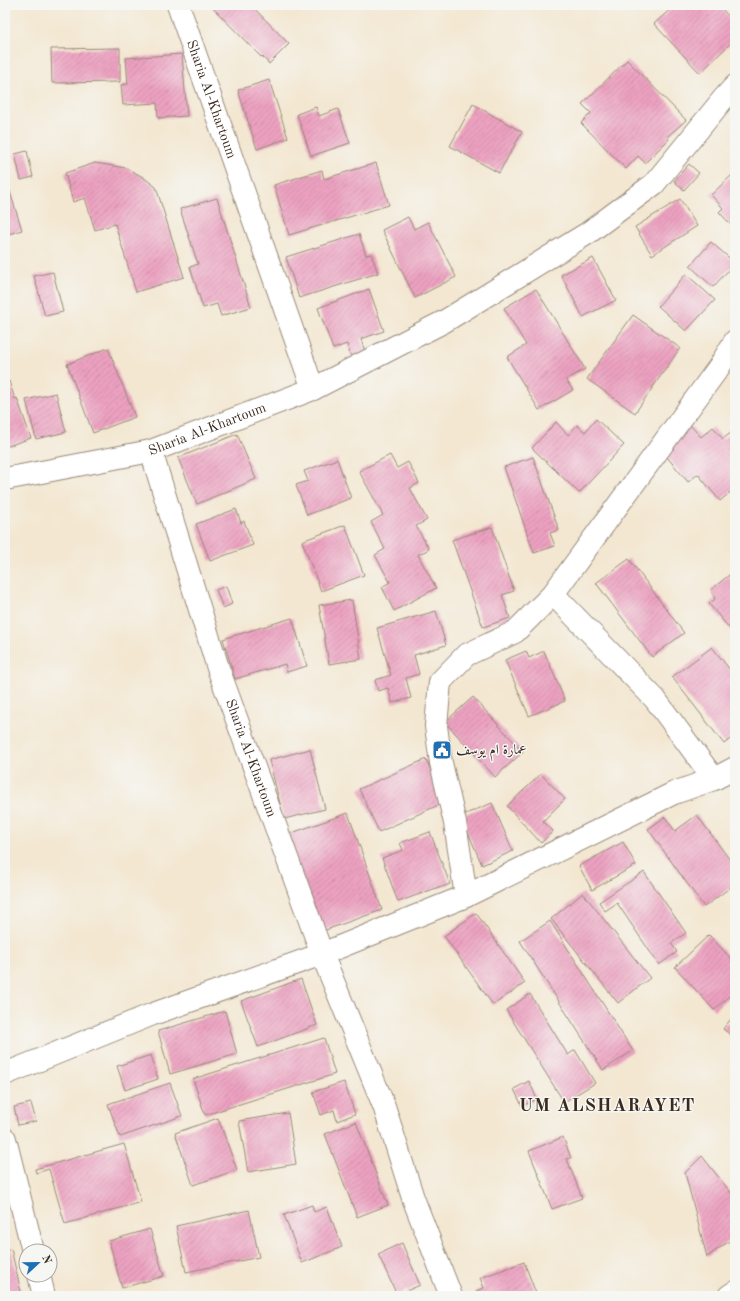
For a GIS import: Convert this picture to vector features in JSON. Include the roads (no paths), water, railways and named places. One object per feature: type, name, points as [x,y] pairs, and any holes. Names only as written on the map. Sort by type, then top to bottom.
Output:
[{"type":"street","name":"Sharia Al-Khartoum","points":[[178,5],[313,389],[150,451],[218,668],[322,954],[384,1106],[413,1198],[451,1296]]},
{"type":"street","points":[[313,389],[445,321],[588,233],[654,184],[735,86]]},
{"type":"street","points":[[466,896],[455,823],[441,764],[436,726],[440,682],[466,655],[515,632],[553,594],[719,367],[735,341]]},
{"type":"street","points":[[5,480],[150,451]]},
{"type":"street","points":[[553,594],[655,700],[714,779]]},
{"type":"street","points":[[5,1074],[153,1014],[322,954],[466,896],[674,793],[714,779],[735,768]]},
{"type":"street","points":[[5,1139],[31,1243]]},
{"type":"street","points":[[41,1283],[44,1296]]},
{"type":"street","points":[[729,1296],[735,1292]]},
{"type":"place","name":"عمارة ام يوسف","points":[[442,750]]},
{"type":"district","name":"UM ALSHARAYET","points":[[607,1106]]}]
